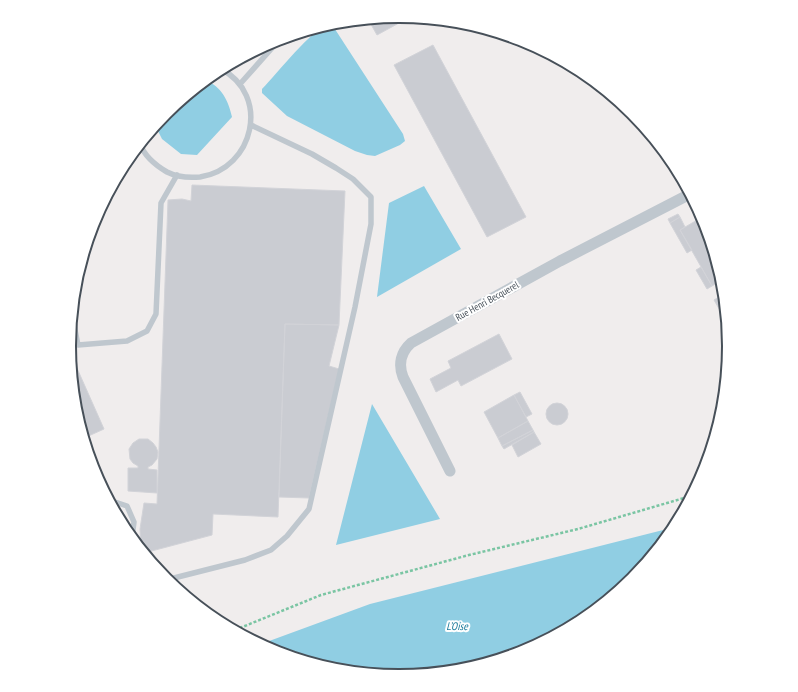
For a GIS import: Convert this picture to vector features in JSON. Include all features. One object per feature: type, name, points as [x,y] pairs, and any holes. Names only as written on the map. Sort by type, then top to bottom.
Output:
[{"type":"street","name":"Rue Henri Becquerel","points":[[450,471],[401,372],[402,355],[411,343],[560,262],[685,196]]},
{"type":"lane","points":[[240,84],[270,50]]},
{"type":"lane","points":[[142,150],[156,165],[173,175],[192,178],[209,176],[225,168],[238,157],[247,142],[251,125],[251,111],[247,97],[240,84],[228,72]]},
{"type":"lane","points":[[175,578],[245,560],[271,550],[287,536],[309,509],[355,306],[371,224],[371,197],[353,179],[312,154],[251,125]]},
{"type":"lane","points":[[76,337],[78,345],[127,341],[147,332],[156,314],[161,203],[178,175]]},
{"type":"lane","points":[[116,502],[127,506],[134,522],[133,529]]},
{"type":"path","points":[[240,628],[321,595],[469,555],[578,529],[684,498]]},
{"type":"water","points":[[335,29],[403,134],[405,141],[400,145],[375,156],[355,151],[287,116],[262,93],[262,89],[313,34]]},
{"type":"water","points":[[211,83],[220,90],[226,100],[232,117],[197,155],[181,154],[162,139],[158,131],[186,103]]},
{"type":"water","points":[[424,186],[461,249],[377,297],[389,203]]},
{"type":"water","points":[[372,404],[440,519],[336,545]]},
{"type":"water","name":"L’Oise","points":[[665,530],[642,559],[612,589],[578,615],[542,636],[503,652],[483,658],[462,663],[420,668],[378,668],[336,663],[315,658],[268,641],[370,604]]},
{"type":"building","points":[[399,23],[377,35],[371,25]]},
{"type":"building","points":[[433,45],[526,217],[487,237],[394,65]]},
{"type":"building","points":[[192,185],[345,191],[339,325],[285,324],[278,517],[213,514],[212,535],[150,551],[141,540],[140,529],[144,503],[157,504],[168,200],[182,199],[191,201]]},
{"type":"building","points":[[678,214],[680,217],[670,223],[668,219]]},
{"type":"building","points":[[680,217],[685,227],[680,230],[692,250],[687,253],[670,223]]},
{"type":"building","points":[[696,221],[705,242],[716,284],[712,286],[680,230]]},
{"type":"building","points":[[701,267],[712,286],[707,289],[696,270]]},
{"type":"building","points":[[718,298],[720,310],[714,300]]},
{"type":"building","points":[[285,324],[339,325],[329,366],[339,369],[309,498],[279,497]]},
{"type":"building","points":[[499,334],[512,359],[461,386],[458,380],[436,392],[430,379],[451,368],[448,361]]},
{"type":"building","points":[[77,369],[104,429],[89,436],[82,409]]},
{"type":"building","points":[[520,392],[532,414],[526,417],[514,395]]},
{"type":"building","points":[[514,395],[528,421],[498,438],[484,412]]},
{"type":"building","points":[[557,403],[565,406],[568,414],[565,422],[557,425],[549,422],[546,414],[549,406]]},
{"type":"building","points":[[528,421],[533,430],[502,446],[498,438]]},
{"type":"building","points":[[533,430],[534,432],[504,449],[502,446]]},
{"type":"building","points":[[534,432],[541,444],[518,457],[512,445]]},
{"type":"building","points":[[139,439],[148,439],[153,443],[158,452],[157,459],[148,467],[148,469],[157,470],[157,493],[128,491],[128,468],[138,468],[138,466],[130,459],[129,449],[133,443]]}]
